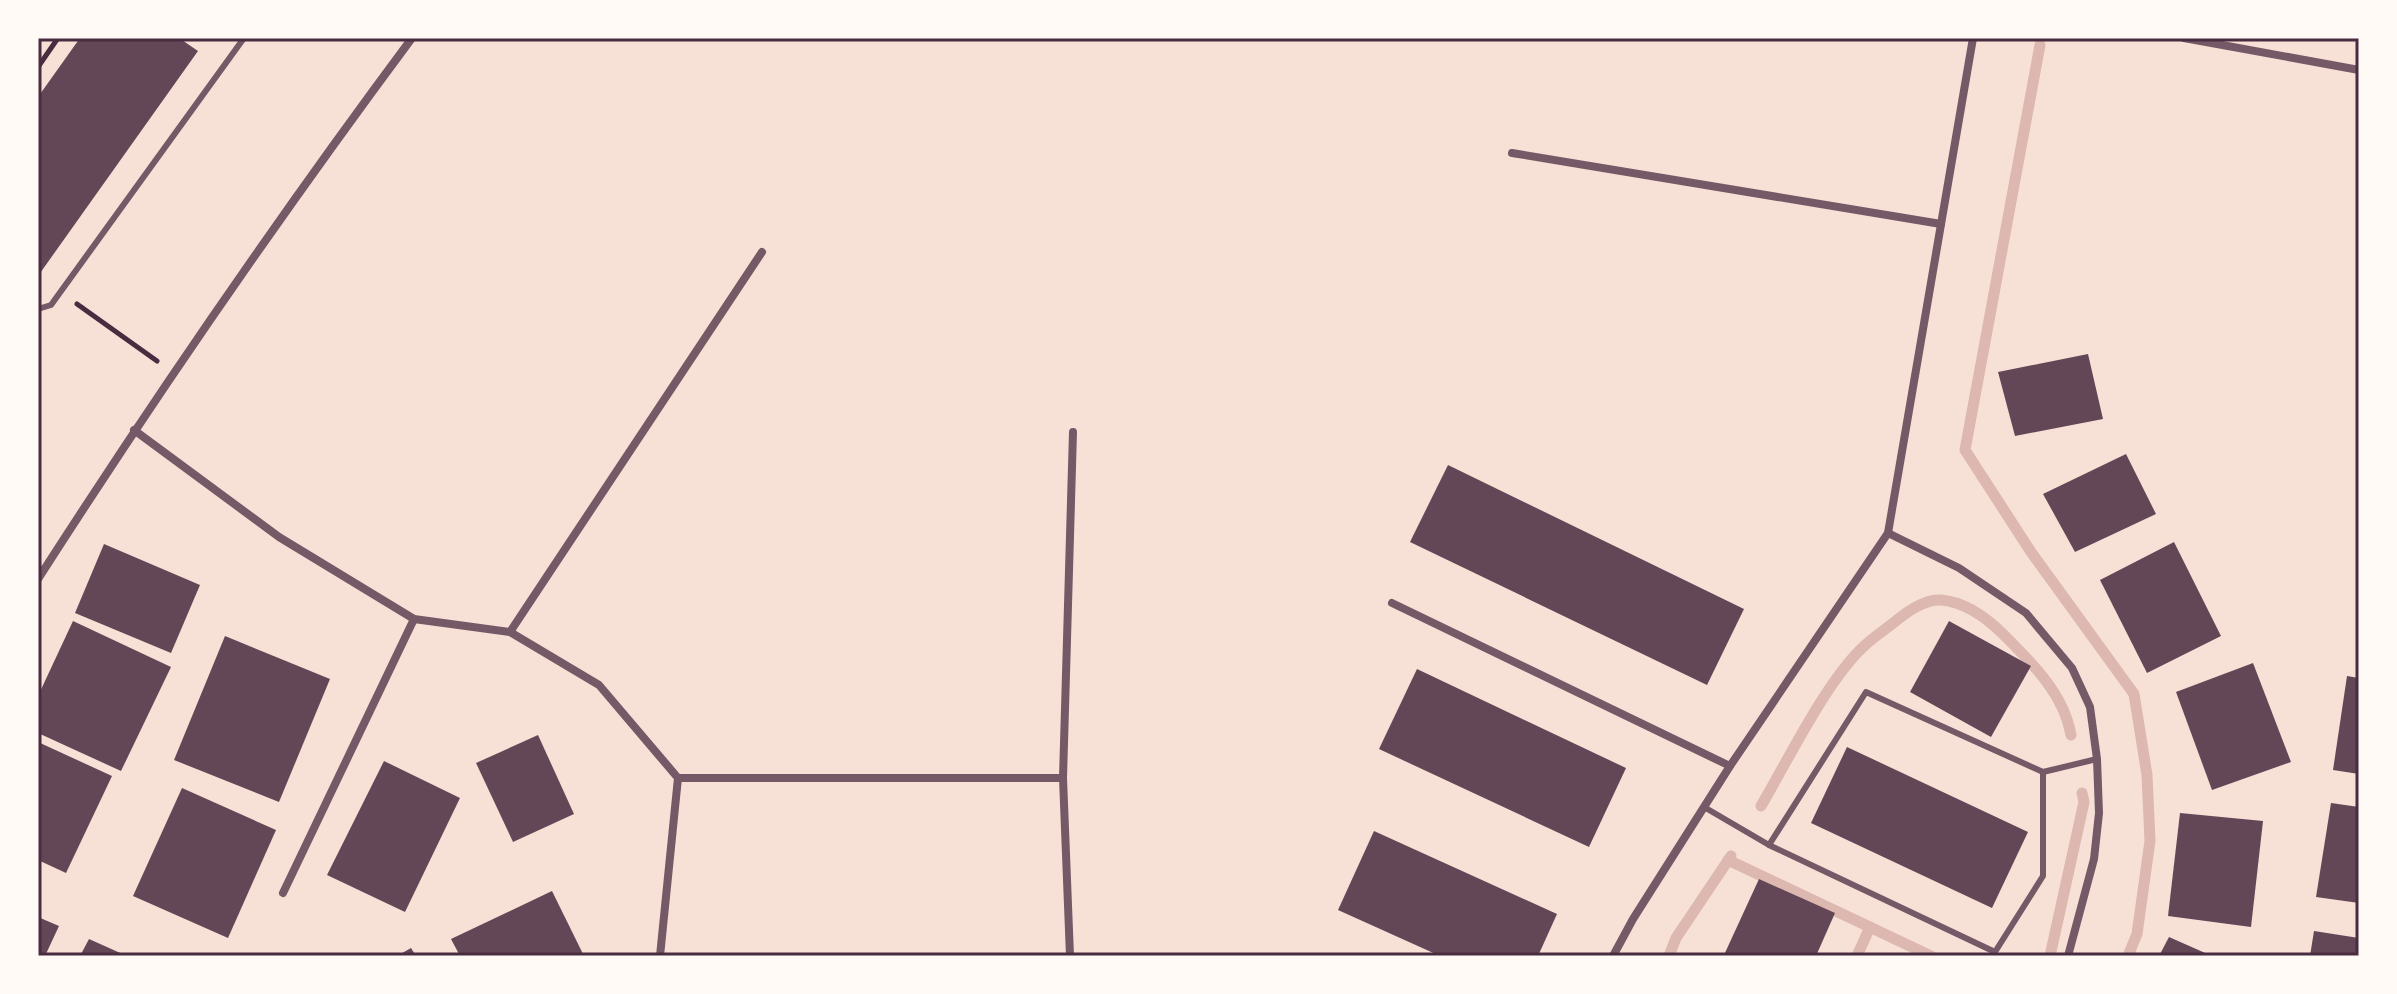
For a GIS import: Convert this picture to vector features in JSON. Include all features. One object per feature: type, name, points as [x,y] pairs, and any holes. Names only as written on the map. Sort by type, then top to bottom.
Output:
[{"type":"street","points":[[38,579],[134,430],[322,159],[412,38]]},
{"type":"street","points":[[1613,956],[1730,766],[1888,533],[1973,38]]},
{"type":"street","points":[[2184,38],[2359,70]]},
{"type":"street","points":[[1512,153],[1941,224]]},
{"type":"street","points":[[510,632],[762,252]]},
{"type":"street","points":[[134,430],[279,537],[414,619],[510,632],[599,685],[678,778],[660,956]]},
{"type":"street","points":[[1070,956],[1063,778],[1073,432]]},
{"type":"street","points":[[1888,533],[1959,568],[2026,613],[2072,668],[2090,707],[2097,759],[2099,813],[2094,859],[2068,956]]},
{"type":"street","points":[[1392,603],[1730,766]]},
{"type":"street","points":[[283,893],[414,619]]},
{"type":"street","points":[[678,778],[1063,778]]},
{"type":"lane","points":[[38,309],[51,305],[242,39]]},
{"type":"lane","points":[[1769,845],[1866,692],[2043,772],[2097,759]]},
{"type":"lane","points":[[1704,807],[1769,845],[1995,952],[2043,876],[2043,772]]},
{"type":"path","points":[[38,67],[58,38]]},
{"type":"path","points":[[60,292],[174,373]]},
{"type":"building","points":[[80,38],[179,38],[198,51],[38,276],[38,97]]},
{"type":"building","points":[[2088,354],[2103,419],[2015,436],[1998,372]]},
{"type":"building","points":[[2126,454],[2156,514],[2075,552],[2043,494]]},
{"type":"building","points":[[1448,465],[1744,609],[1707,685],[1410,542]]},
{"type":"building","points":[[2174,542],[2221,636],[2147,673],[2100,580]]},
{"type":"building","points":[[104,544],[200,585],[171,653],[75,613]]},
{"type":"building","points":[[73,621],[171,667],[121,771],[38,733],[38,696]]},
{"type":"building","points":[[1949,621],[2031,666],[1991,737],[1910,692]]},
{"type":"building","points":[[225,636],[330,679],[279,802],[174,760]]},
{"type":"building","points":[[2253,663],[2291,762],[2212,790],[2176,692]]},
{"type":"building","points":[[1417,669],[1626,768],[1589,847],[1379,749]]},
{"type":"building","points":[[2347,676],[2359,678],[2359,774],[2333,770]]},
{"type":"building","points":[[538,735],[574,814],[513,842],[476,763]]},
{"type":"building","points":[[38,742],[112,776],[66,873],[38,860]]},
{"type":"building","points":[[1847,747],[2028,832],[1992,908],[1811,823]]},
{"type":"building","points":[[384,761],[460,798],[405,912],[327,875]]},
{"type":"building","points":[[182,788],[276,830],[228,938],[133,896]]},
{"type":"building","points":[[2331,803],[2359,807],[2359,903],[2316,897]]},
{"type":"building","points":[[2180,813],[2263,821],[2251,927],[2168,916]]},
{"type":"building","points":[[1374,831],[1557,914],[1538,956],[1440,956],[1338,910]]},
{"type":"building","points":[[1759,879],[1835,913],[1816,956],[1724,955]]},
{"type":"building","points":[[552,891],[584,956],[460,956],[451,939]]},
{"type":"building","points":[[38,917],[59,926],[45,956],[38,956]]},
{"type":"building","points":[[2314,931],[2359,938],[2359,956],[2310,956]]},
{"type":"building","points":[[2169,937],[2212,956],[2159,956]]},
{"type":"building","points":[[89,939],[127,956],[80,956]]},
{"type":"building","points":[[411,948],[416,956],[397,956]]},
{"type":"waterway","points":[[2040,45],[1965,450],[2031,552],[2134,694],[2147,775],[2150,841],[2137,934],[2128,956]]},
{"type":"waterway","points":[[1761,806],[1819,704],[1846,666],[1859,651],[1906,613],[1929,601],[1959,604],[1976,612],[1997,629],[2036,668],[2054,693],[2062,706],[2071,735]]},
{"type":"waterway","points":[[2050,956],[2084,802],[2082,793]]},
{"type":"waterway","points":[[1669,956],[1676,938],[1731,856]]},
{"type":"waterway","points":[[1728,860],[1931,956]]},
{"type":"waterway","points":[[1857,956],[1870,927]]}]
